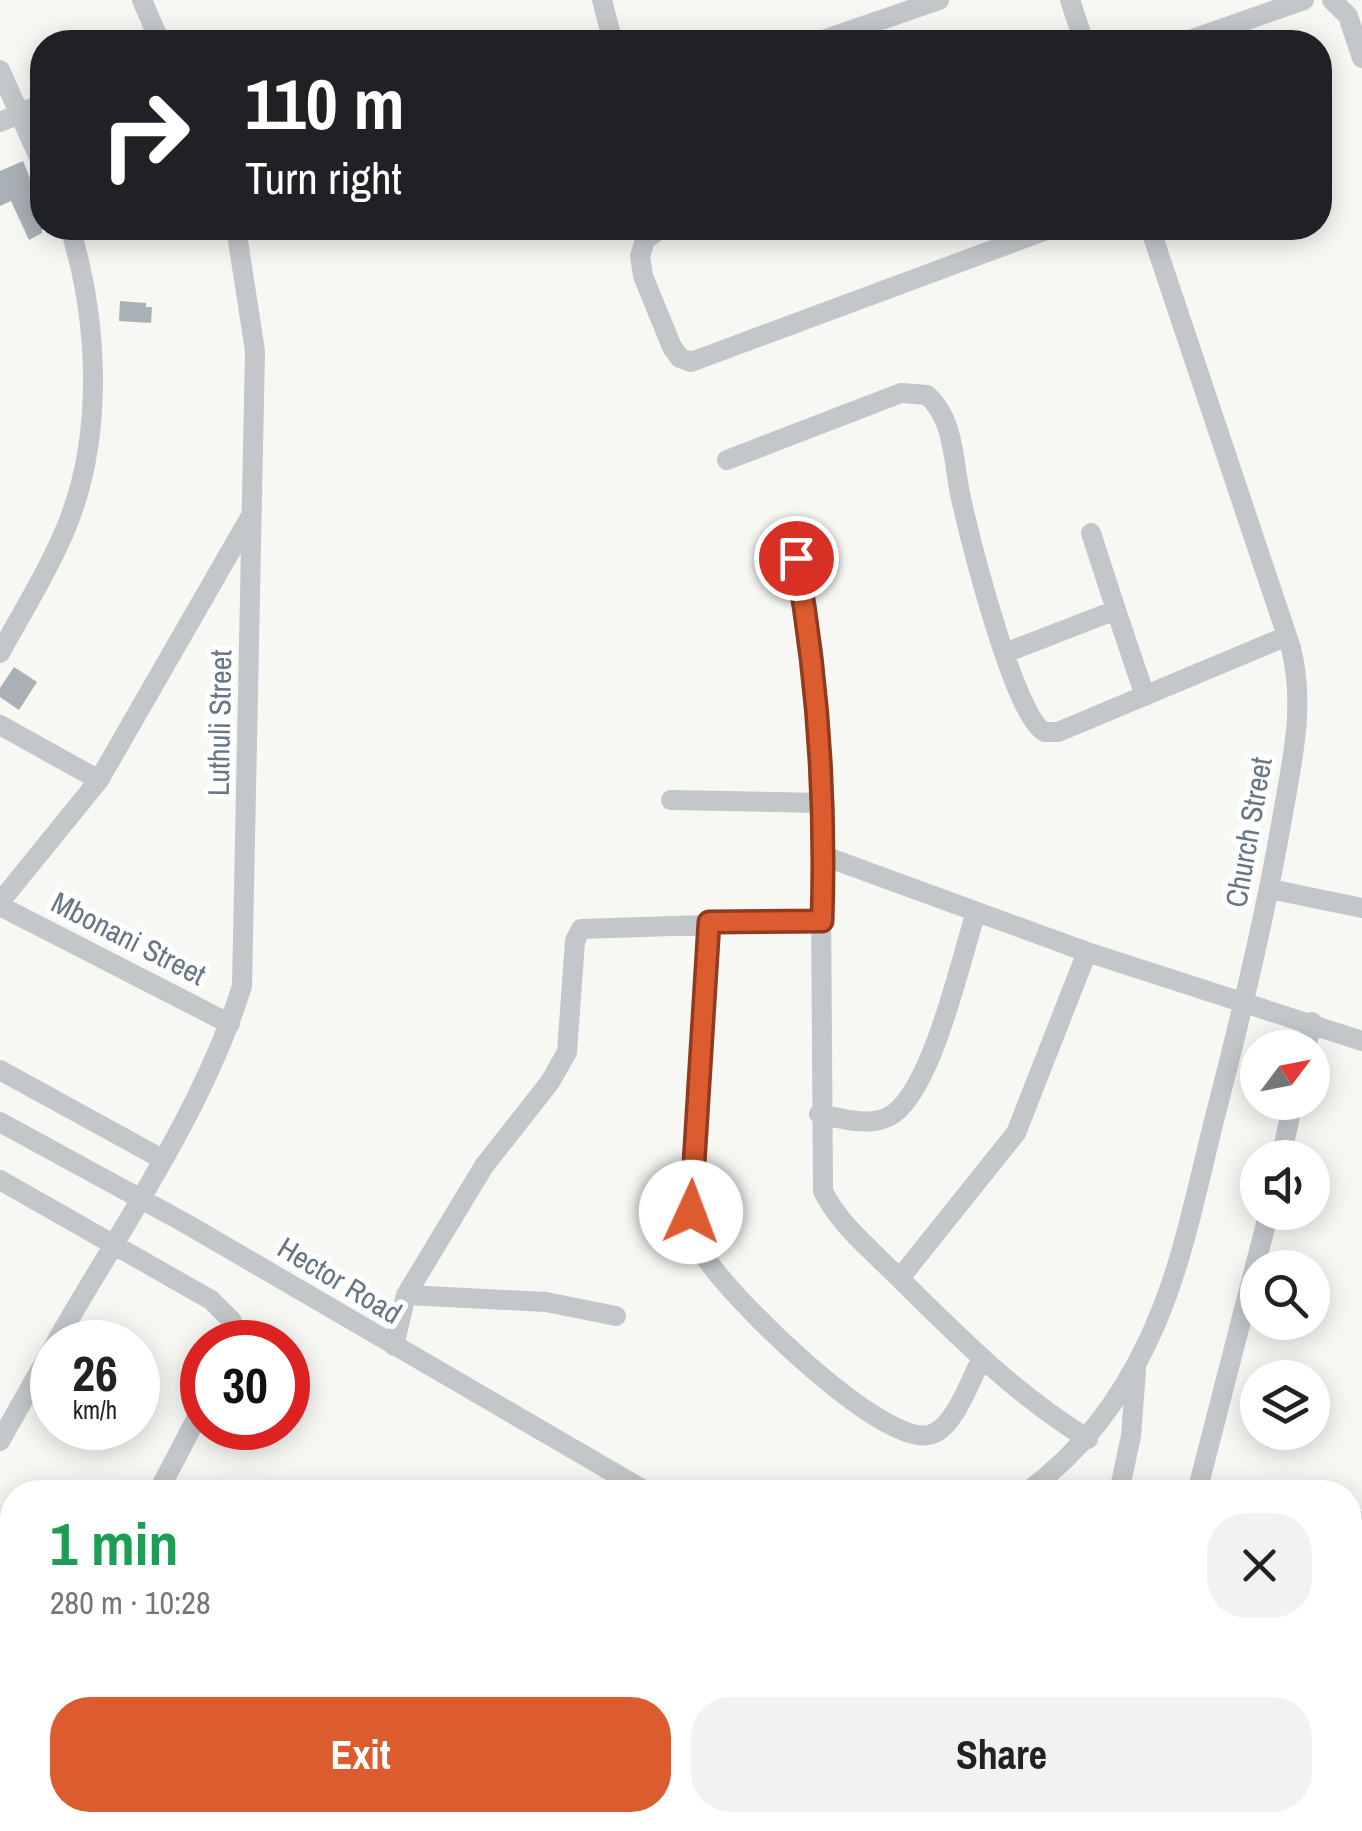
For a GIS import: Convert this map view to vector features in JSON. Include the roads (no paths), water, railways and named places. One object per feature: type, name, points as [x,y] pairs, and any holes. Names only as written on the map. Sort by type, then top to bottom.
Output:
[{"type":"street","points":[[142,0],[155,30]]},
{"type":"street","points":[[602,0],[610,30]]},
{"type":"street","points":[[852,30],[939,0]]},
{"type":"street","points":[[1070,0],[1080,30]]},
{"type":"street","points":[[1218,30],[1304,0]]},
{"type":"street","points":[[1332,0],[1348,16],[1362,58]]},
{"type":"street","points":[[0,70],[10,118],[30,147]]},
{"type":"street","points":[[0,653],[68,522],[89,434],[92,336],[73,240]]},
{"type":"street","name":"Luthuli Street","points":[[69,1320],[162,1158],[230,1024],[245,962],[250,516],[256,351],[238,240]]},
{"type":"street","points":[[646,240],[642,248],[643,276],[672,347],[680,358],[691,362],[1020,240]]},
{"type":"street","name":"Church Street","points":[[1088,1439],[1136,1364],[1174,1272],[1244,1005],[1270,889],[1299,717],[1297,674],[1287,636],[1154,240]]},
{"type":"street","points":[[727,460],[901,393],[926,394],[944,416],[962,504],[1005,654],[1027,713],[1045,732],[1058,732],[1287,636]]},
{"type":"street","points":[[0,904],[99,780],[250,516]]},
{"type":"street","points":[[1092,534],[1145,696]]},
{"type":"street","points":[[796,558],[816,682],[824,856],[819,1114],[823,1192],[844,1223],[981,1360],[1037,1406],[1088,1439],[1041,1480]]},
{"type":"street","points":[[1005,654],[1116,610]]},
{"type":"street","points":[[0,724],[99,780]]},
{"type":"street","points":[[671,800],[821,804]]},
{"type":"street","points":[[824,856],[1087,952],[1362,1040]]},
{"type":"street","points":[[1270,889],[1362,908]]},
{"type":"street","name":"Mbonani Street","points":[[0,904],[230,1024]]},
{"type":"street","points":[[819,1114],[877,1121],[897,1112],[911,1096],[923,1075],[976,912]]},
{"type":"street","points":[[394,1346],[406,1294],[484,1166],[560,1067],[570,1030],[576,934],[596,926],[822,921]]},
{"type":"street","points":[[709,922],[691,1195],[694,1232],[706,1259],[745,1304],[825,1380],[853,1403],[910,1432],[926,1436],[943,1428],[981,1360]]},
{"type":"street","points":[[900,1278],[1016,1133],[1087,952]]},
{"type":"street","points":[[1310,1030],[1312,1022]]},
{"type":"street","points":[[0,1070],[162,1158]]},
{"type":"street","name":"Hector Road","points":[[0,1122],[139,1196],[626,1480]]},
{"type":"street","points":[[0,1180],[211,1300],[231,1320]]},
{"type":"street","points":[[1200,1480],[1264,1230]]},
{"type":"street","points":[[406,1294],[546,1302],[616,1316]]},
{"type":"street","points":[[1124,1480],[1136,1364]]},
{"type":"street","name":"Luthuli Street","points":[[0,1441],[30,1388]]},
{"type":"street","points":[[164,1480],[180,1450]]}]
